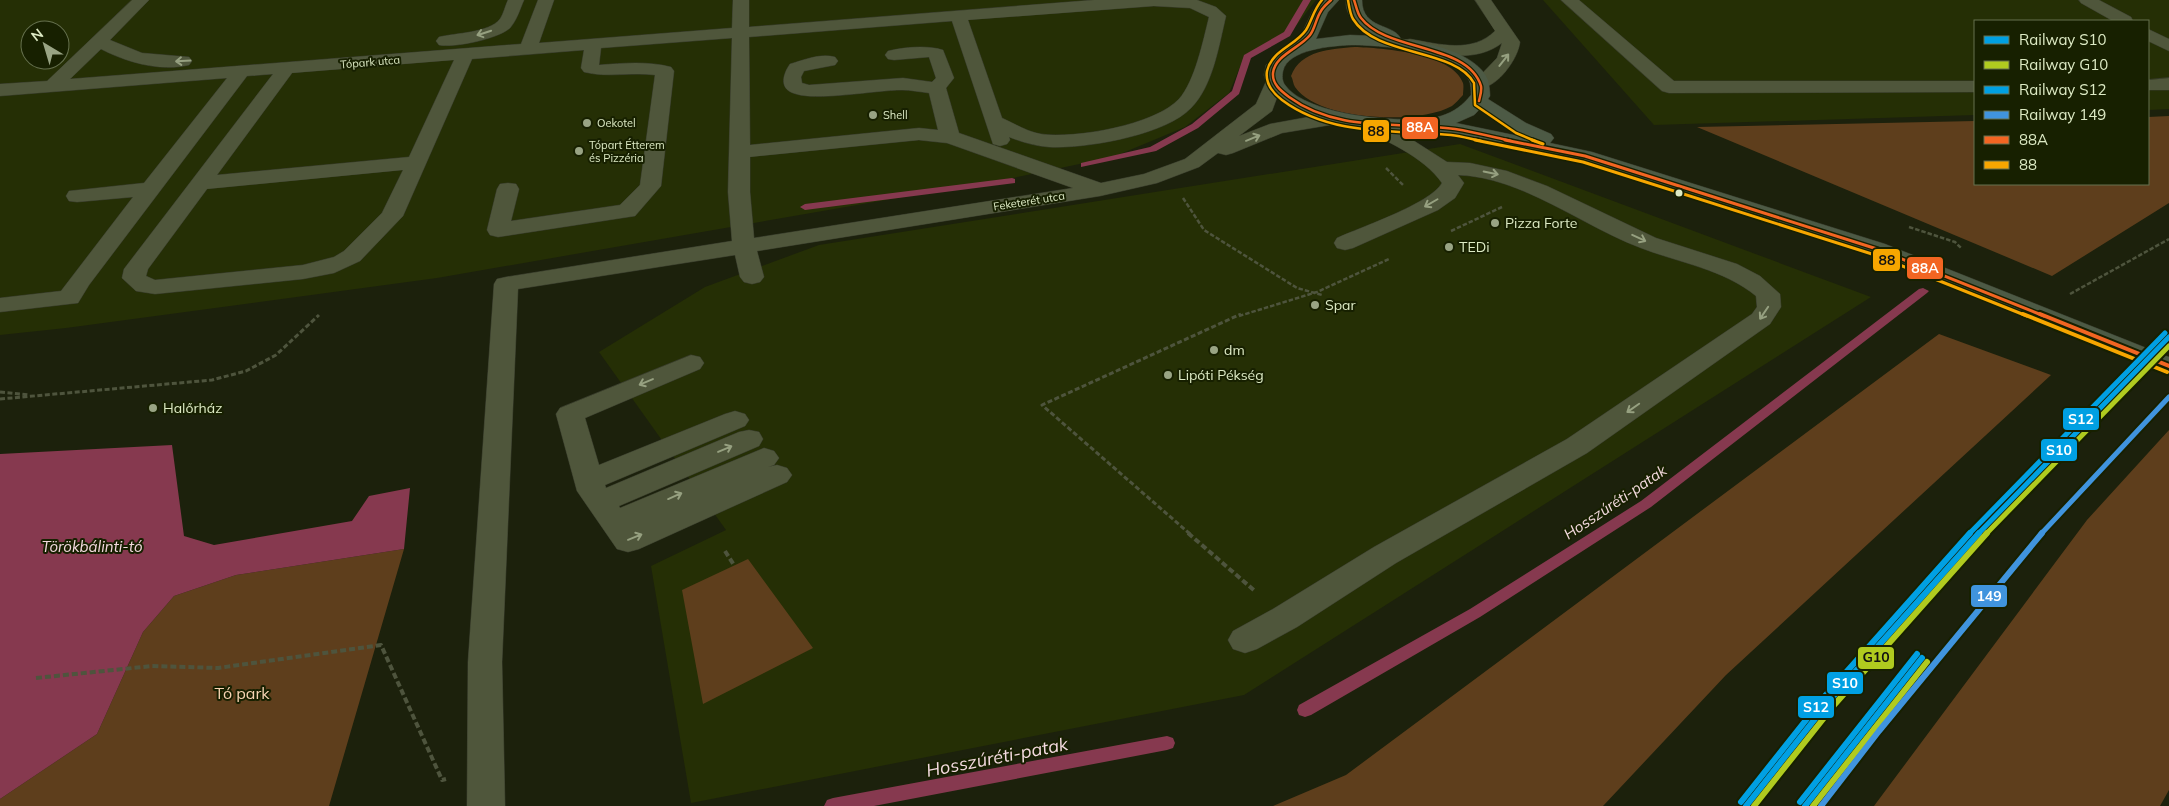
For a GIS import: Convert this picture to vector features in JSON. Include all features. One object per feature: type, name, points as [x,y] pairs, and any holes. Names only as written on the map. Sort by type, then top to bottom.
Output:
[{"type":"main road","points":[[1330,0],[1321,10],[1310,35],[1276,65],[1273,73],[1274,81],[1279,90],[1294,102],[1317,113],[1360,123],[1454,129],[1585,156],[1877,249],[2169,366]]},
{"type":"main road","points":[[1354,0],[1354,8],[1365,23],[1404,43]]},
{"type":"main road","points":[[1292,52],[1303,47],[1333,41],[1368,40],[1404,43],[1422,48],[1455,60],[1476,75],[1480,93],[1519,127],[1585,156]]},
{"type":"main road","points":[[1408,126],[1453,118],[1469,110],[1480,93]]},
{"type":"street","points":[[52,86],[141,0]]},
{"type":"street","points":[[99,41],[128,56],[140,60],[160,62],[437,42],[476,35],[503,25],[508,20],[516,0]]},
{"type":"street","points":[[528,49],[546,0]]},
{"type":"street","name":"Tópark utca","points":[[0,90],[1169,0],[1203,3],[1218,16],[1194,93],[1184,106],[1169,115],[1124,132],[1050,141],[1030,138],[995,122]]},
{"type":"street","points":[[1480,93],[1505,61],[1511,50],[1511,42],[1483,0]]},
{"type":"street","points":[[1569,0],[1669,87],[1974,87]]},
{"type":"street","points":[[2087,0],[2123,20]]},
{"type":"street","points":[[746,1],[740,33],[740,219],[742,237],[752,277]]},
{"type":"street","points":[[959,16],[1001,142],[998,156]]},
{"type":"street","points":[[1404,43],[1453,50],[1470,50],[1495,42],[1504,32]]},
{"type":"street","points":[[2149,35],[2169,46]]},
{"type":"street","points":[[508,189],[498,230],[627,211],[650,186],[664,71],[640,68],[599,70],[590,68],[593,44]]},
{"type":"street","points":[[894,55],[931,52],[937,54],[945,78],[937,88]]},
{"type":"street","points":[[286,69],[136,269],[134,278],[138,282],[155,287],[303,272],[342,262],[352,256],[392,216],[465,55]]},
{"type":"street","points":[[829,61],[812,63],[796,68],[792,78],[793,85],[798,89],[809,91],[903,84],[937,88]]},
{"type":"street","points":[[0,305],[69,298],[240,73]]},
{"type":"street","name":"Feketerét utca","points":[[487,767],[485,662],[506,284],[1100,190],[1150,179],[1192,163],[1266,107],[1274,81]]},
{"type":"street","points":[[2149,85],[2169,84]]},
{"type":"street","points":[[937,88],[950,137]]},
{"type":"street","points":[[1192,163],[1277,128],[1336,118]]},
{"type":"street","points":[[1345,243],[1430,205],[1447,193],[1453,183],[1442,168],[1390,134],[1360,123]]},
{"type":"street","points":[[739,152],[919,134],[950,137],[998,156],[1100,190]]},
{"type":"street","points":[[200,183],[417,162]]},
{"type":"street","points":[[1244,640],[1285,618],[1385,555],[1577,446],[1761,319],[1769,308],[1768,294],[1752,281],[1729,269],[1648,242],[1539,191],[1500,175],[1470,169],[1442,168]]},
{"type":"street","points":[[77,196],[150,189]]},
{"type":"street","points":[[601,502],[570,414],[691,364]]},
{"type":"street","points":[[601,502],[756,448],[601,502]]},
{"type":"street","points":[[486,806],[487,767]]},
{"type":"path","points":[[1183,198],[1204,230],[1297,288],[1317,292],[1322,295]]},
{"type":"path","points":[[1450,231],[1510,204]]},
{"type":"path","points":[[2070,294],[2169,239]]},
{"type":"path","points":[[1285,618],[1042,405],[1246,312],[1317,292],[1397,256]]},
{"type":"path","points":[[0,399],[212,380],[246,371],[276,355],[319,315]]},
{"type":"path","points":[[0,392],[40,396]]},
{"type":"path","points":[[725,552],[734,565]]},
{"type":"path","points":[[36,678],[152,666],[218,668],[380,646],[442,780],[487,767]]},
{"type":"shaded area","points":[[0,0],[1316,0],[1289,35],[1245,55],[1229,93],[1185,127],[1113,157],[1013,178],[437,278],[66,328],[0,335]]},
{"type":"shaded area","points":[[1543,0],[2169,0],[2169,109],[2149,110],[2149,20],[1974,20],[1974,115],[1654,125]]},
{"type":"shaded area","points":[[1460,144],[1871,297],[1244,695],[691,803],[651,566],[726,530],[599,352],[705,287],[819,245]]},
{"type":"green space","points":[[1355,47],[1415,54],[1446,65],[1457,73],[1463,83],[1463,95],[1452,106],[1437,112],[1417,116],[1370,116],[1346,113],[1325,107],[1307,98],[1295,87],[1291,76],[1296,67],[1309,56],[1327,50]]},
{"type":"green space","points":[[2169,116],[2169,203],[2052,276],[1697,127],[1974,121],[1974,185],[2149,185],[2149,117]]},
{"type":"green space","points":[[1939,334],[2051,375],[1726,675],[1603,806],[1273,806],[1346,775]]},
{"type":"green space","points":[[2169,430],[2169,790],[2160,806],[1874,806],[2087,520]]},
{"type":"green space","name":"Tó park","points":[[404,549],[329,806],[0,806],[0,799],[97,734],[143,632],[174,596],[236,575]]},
{"type":"green space","points":[[748,559],[813,648],[703,704],[682,590]]},
{"type":"water","name":"Törökbálinti-tó","points":[[172,445],[184,536],[214,545],[352,521],[369,496],[410,488],[404,549],[236,575],[174,596],[143,632],[97,734],[0,799],[0,454]]},
{"type":"waterway","points":[[1084,165],[1153,149],[1195,126],[1236,92],[1247,57],[1287,34],[1307,0]]},
{"type":"waterway","points":[[805,207],[1012,181]]},
{"type":"waterway","name":"Hosszúréti-patak","points":[[1305,710],[1475,613],[1646,504],[1923,291]]},
{"type":"waterway","name":"Hosszúréti-patak","points":[[833,806],[1167,743]]},
{"type":"rail line","name":"S12","points":[[1741,802],[1825,696],[1979,523],[2165,333]]},
{"type":"rail line","name":"S10","points":[[1746,806],[1830,700],[1984,527],[2169,337]]},
{"type":"rail line","name":"G10","points":[[1754,806],[1835,704],[1989,531],[2169,346]]},
{"type":"rail line","name":"149","points":[[1821,806],[1879,731],[2026,550],[2169,397]]},
{"type":"rail line","name":"S12","points":[[1800,802],[1917,654]]},
{"type":"rail line","name":"S10","points":[[1805,806],[1922,658]]},
{"type":"rail line","name":"G10","points":[[1813,806],[1927,662]]},
{"type":"transit line","name":"88","points":[[1322,0],[1316,7],[1305,31],[1277,54],[1267,72],[1268,83],[1274,94],[1298,112],[1315,119],[1347,127],[1384,132],[1453,135],[1583,162],[1875,255],[2167,372]]},
{"type":"transit line","name":"88A","points":[[1331,0],[1321,10],[1310,35],[1282,58],[1276,65],[1273,73],[1274,81],[1279,90],[1301,106],[1317,113],[1348,121],[1384,126],[1454,129],[1585,156],[1877,249],[2169,366]]},
{"type":"transit line","name":"88","points":[[1348,0],[1352,18],[1364,31],[1381,41],[1442,61],[1460,69],[1474,83],[1473,99],[1475,105],[1516,133],[1543,144]]},
{"type":"transit line","name":"88A","points":[[1354,0],[1360,17],[1373,29],[1393,39],[1458,61],[1473,72],[1481,86],[1479,101]]},
{"type":"place","name":"Shell","points":[[873,115]]},
{"type":"place","name":"Oekotel","points":[[587,123]]},
{"type":"place","name":"Tópart Étterem és Pizzéria","points":[[579,151]]},
{"type":"place","name":"Pizza Forte","points":[[1495,223]]},
{"type":"place","name":"TEDi","points":[[1449,247]]},
{"type":"place","name":"Spar","points":[[1315,305]]},
{"type":"place","name":"dm","points":[[1214,350]]},
{"type":"place","name":"Lipóti Pékség","points":[[1168,375]]},
{"type":"place","name":"Halőrház","points":[[153,408]]}]
